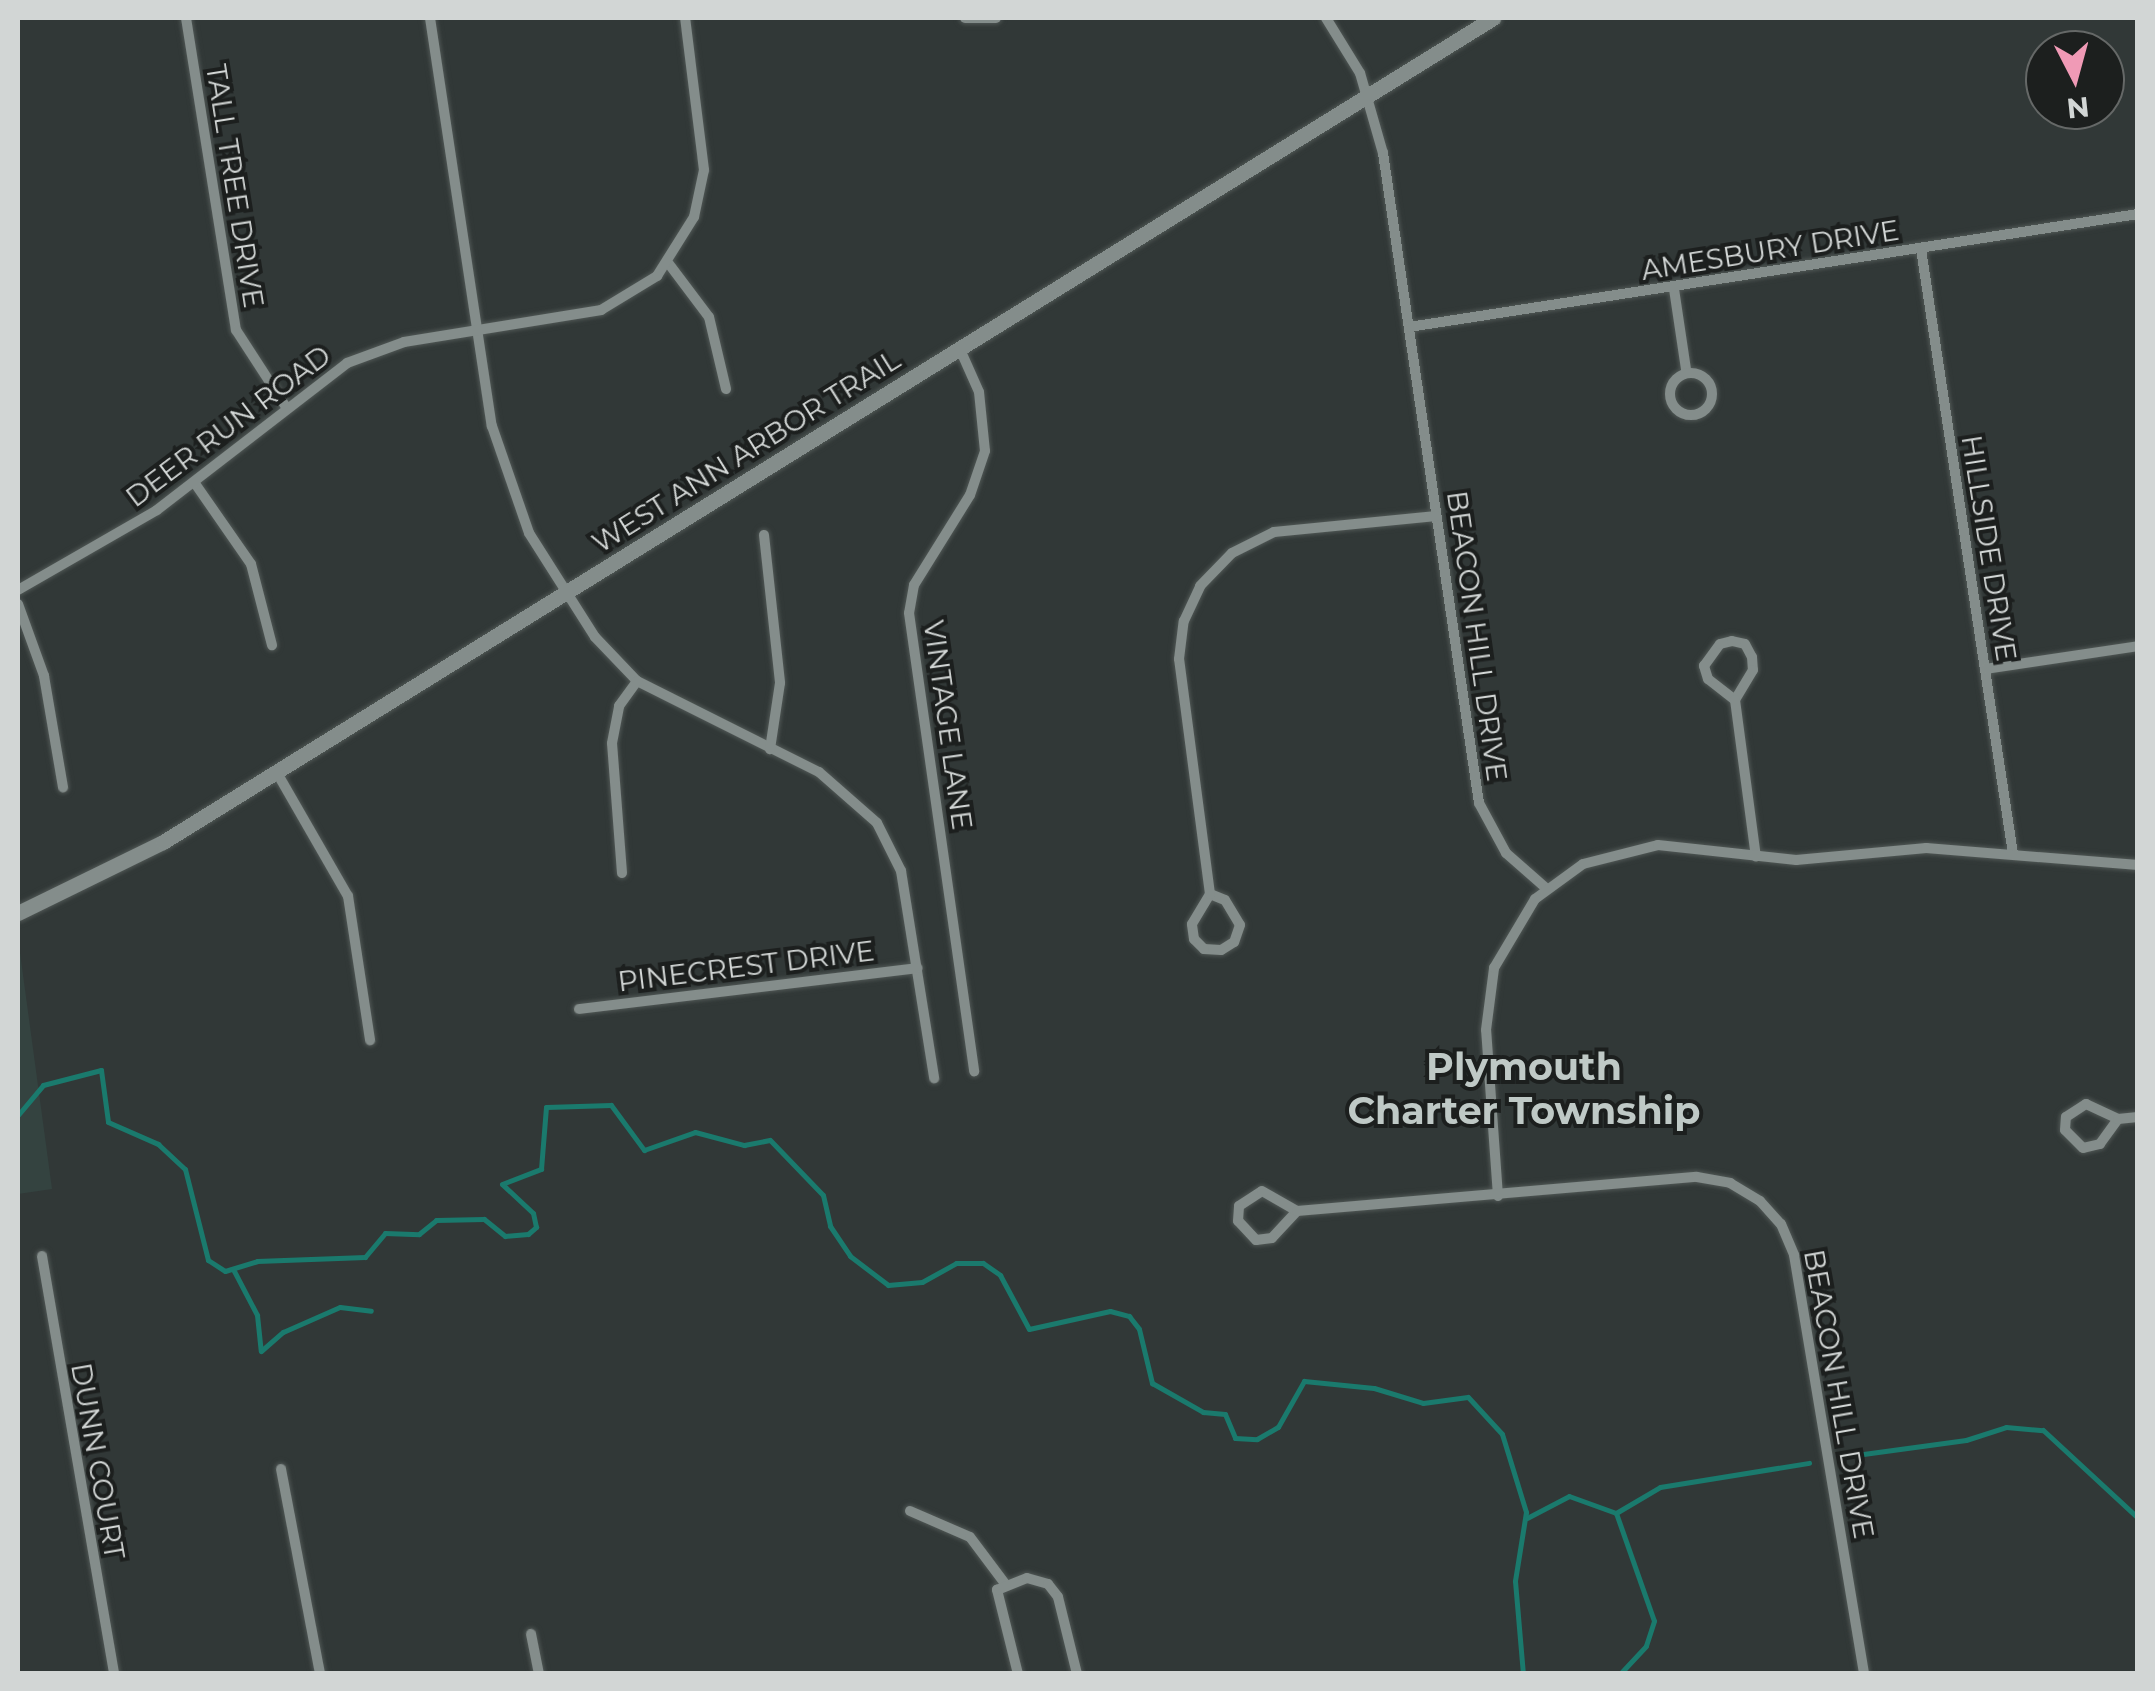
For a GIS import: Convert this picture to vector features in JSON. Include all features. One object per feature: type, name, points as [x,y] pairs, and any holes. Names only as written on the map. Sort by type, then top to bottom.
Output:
[{"type":"street","name":"TALL TREE DRIVE","points":[[186,18],[236,330],[286,407]]},
{"type":"street","name":"PINECREST DRIVE","points":[[430,18],[478,330],[507,480],[565,593],[637,681],[835,783],[877,823],[902,871],[934,1078]]},
{"type":"street","points":[[685,18],[704,170],[694,217],[669,264],[709,317],[726,389]]},
{"type":"street","points":[[965,18],[996,18]]},
{"type":"street","name":"BEACON HILL DRIVE","points":[[1326,18],[1360,73],[1383,153],[1479,803],[1506,853],[1546,888]]},
{"type":"street","name":"WEST ANN ARBOR TRAIL","points":[[18,913],[164,842],[1493,18]]},
{"type":"street","name":"AMESBURY DRIVE","points":[[1408,327],[1674,289],[2138,214]]},
{"type":"street","name":"HILLSIDE DRIVE","points":[[1921,250],[2013,854]]},
{"type":"street","name":"DEER RUN ROAD","points":[[18,590],[104,544],[194,482],[330,372],[372,352],[601,310],[641,290],[669,264]]},
{"type":"street","points":[[1674,289],[1686,369],[1709,388],[1704,413],[1676,411],[1674,382],[1686,369]]},
{"type":"street","name":"VINTAGE LANE","points":[[960,348],[979,392],[985,452],[970,495],[914,585],[909,614],[974,1071]]},
{"type":"street","points":[[194,482],[251,564],[272,644]]},
{"type":"street","points":[[1210,894],[1225,900],[1240,926],[1234,942],[1221,950],[1204,949],[1194,939],[1197,910],[1210,894],[1179,659],[1184,621],[1200,586],[1232,553],[1274,532],[1436,516]]},
{"type":"street","points":[[764,535],[780,682],[770,749]]},
{"type":"street","points":[[18,604],[44,676],[62,787]]},
{"type":"street","points":[[1734,700],[1708,680],[1704,666],[1720,644],[1732,641],[1745,644],[1753,670],[1734,700],[1756,856]]},
{"type":"street","points":[[1985,670],[2138,646]]},
{"type":"street","points":[[622,873],[612,742],[620,706],[637,681]]},
{"type":"street","points":[[276,772],[348,896],[370,1040]]},
{"type":"street","points":[[1498,1196],[1488,996],[1508,937],[1546,888],[1583,864],[1632,847],[1686,846],[1756,856],[1829,860],[1926,848],[2138,865]]},
{"type":"street","name":"PINECREST DRIVE","points":[[578,1009],[918,968]]},
{"type":"street","points":[[2118,1119],[2100,1144],[2083,1148],[2065,1130],[2066,1118],[2086,1104],[2118,1119],[2138,1116]]},
{"type":"street","name":"BEACON HILL DRIVE","points":[[1297,1212],[1714,1179],[1746,1191],[1781,1224],[1794,1255],[1864,1674]]},
{"type":"street","points":[[1262,1192],[1297,1212],[1272,1238],[1256,1240],[1238,1221],[1239,1206],[1262,1192]]},
{"type":"street","name":"DUNN COURT","points":[[42,1256],[114,1674]]},
{"type":"street","points":[[281,1469],[320,1674]]},
{"type":"street","points":[[910,1511],[970,1537],[1006,1585]]},
{"type":"street","points":[[1018,1674],[996,1604],[997,1590],[1027,1578],[1048,1584],[1058,1597],[1076,1674]]},
{"type":"street","points":[[532,1634],[539,1674]]},
{"type":"shaded area","points":[[18,938],[52,1189],[18,1194]]},
{"type":"waterway","points":[[18,1115],[43,1085],[101,1070],[108,1122],[158,1144],[185,1169],[208,1260],[225,1271],[257,1261],[365,1257],[385,1233],[419,1234],[436,1220],[484,1219],[505,1236],[528,1234],[536,1227],[533,1213],[502,1184],[541,1169],[546,1107],[611,1105],[644,1150],[695,1132],[744,1145],[770,1140],[823,1195],[830,1226],[850,1256],[888,1285],[922,1282],[956,1263],[983,1263],[1000,1275],[1029,1329],[1110,1311],[1129,1316],[1139,1329],[1152,1383],[1203,1412],[1225,1414],[1235,1438],[1257,1439],[1278,1427],[1304,1381],[1374,1388],[1423,1403],[1468,1397],[1502,1434],[1526,1512],[1515,1581],[1523,1674]]},
{"type":"waterway","points":[[233,1269],[257,1315],[261,1351],[283,1332],[340,1307],[371,1311]]},
{"type":"waterway","points":[[1856,1455],[1966,1440],[2006,1427],[2043,1430],[2138,1518]]},
{"type":"waterway","points":[[1527,1518],[1569,1496],[1616,1513],[1660,1487],[1809,1463]]},
{"type":"waterway","points":[[1616,1513],[1654,1621],[1646,1646],[1620,1674]]},
{"type":"district","name":"Plymouth Charter Township","points":[[1524,1089]]}]
